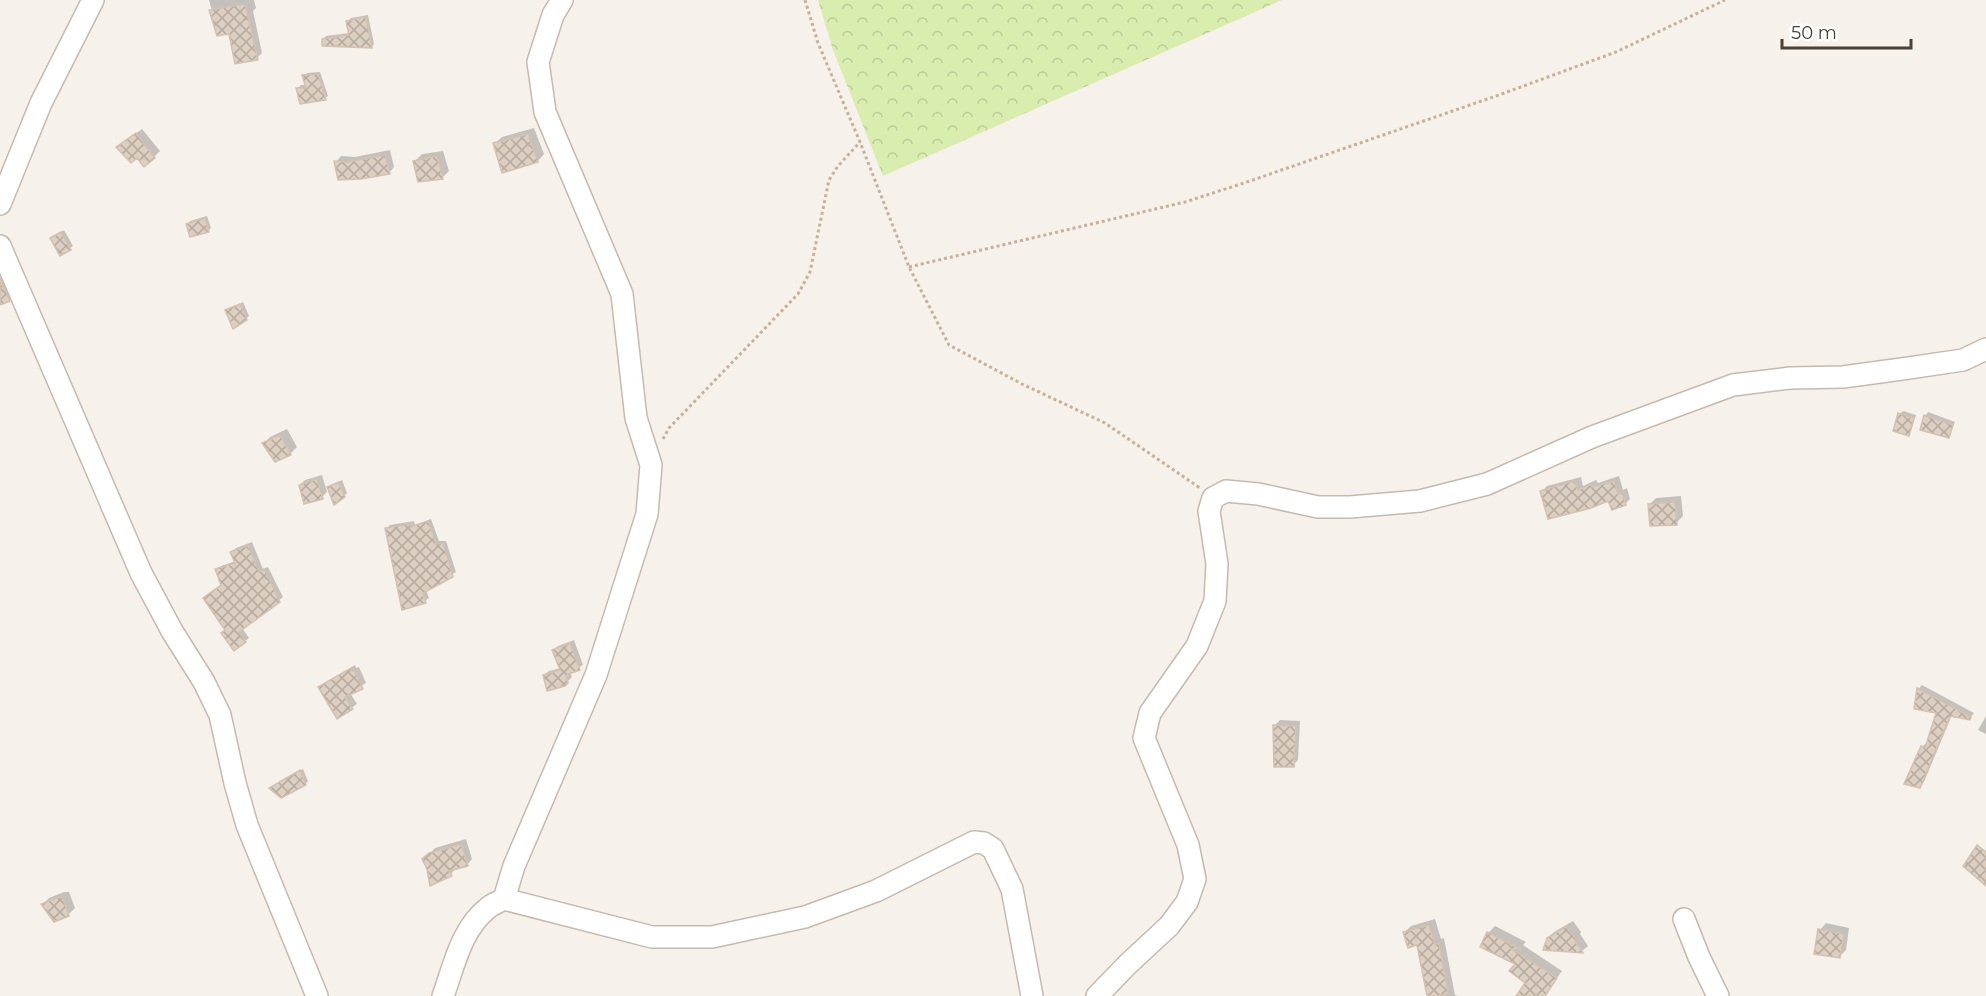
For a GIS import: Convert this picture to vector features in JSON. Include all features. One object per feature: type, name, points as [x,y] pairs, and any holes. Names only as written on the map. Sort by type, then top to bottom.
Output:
[{"type":"street","points":[[0,204],[41,103],[93,0]]},
{"type":"street","points":[[504,899],[514,866],[596,675],[647,514],[651,465],[636,418],[622,294],[545,112],[538,62],[553,15],[562,0]]},
{"type":"street","points":[[0,246],[141,573],[172,631],[204,682],[220,715],[247,825],[317,996]]},
{"type":"street","points":[[1097,996],[1169,926],[1186,902],[1195,879],[1188,845],[1144,738],[1150,713],[1197,646],[1215,601],[1217,564],[1209,511],[1214,498],[1226,491],[1258,494],[1318,507],[1350,507],[1420,501],[1487,484],[1592,437],[1733,385],[1790,378],[1843,377],[1902,369],[1963,360],[1986,349]]},
{"type":"street","points":[[443,996],[459,951],[471,926],[488,908],[504,899],[652,937],[712,937],[805,917],[876,891],[974,842],[984,843],[993,849],[1012,889],[1032,996]]},
{"type":"street","points":[[1684,919],[1718,996]]},
{"type":"path","points":[[805,0],[818,43],[909,267],[949,345],[1022,384],[1105,423],[1214,498]]},
{"type":"path","points":[[909,267],[1185,202],[1244,183],[1616,52],[1725,0]]},
{"type":"path","points":[[651,465],[669,428],[798,294],[810,272],[829,180],[838,166],[860,142]]},
{"type":"green space","points":[[818,0],[1282,0],[883,176],[833,50]]},
{"type":"building","points":[[245,4],[258,60],[235,64],[229,34],[217,36],[209,10]]},
{"type":"building","points":[[366,17],[372,48],[322,46],[322,39],[349,35],[346,21]]},
{"type":"building","points":[[318,74],[326,100],[300,104],[296,88],[306,88],[302,75]]},
{"type":"building","points":[[136,133],[155,158],[144,167],[137,158],[131,163],[116,147]]},
{"type":"building","points":[[528,134],[538,162],[502,173],[493,143]]},
{"type":"building","points":[[385,155],[390,174],[338,180],[334,161],[348,162]]},
{"type":"building","points":[[437,156],[443,179],[418,182],[413,161]]},
{"type":"building","points":[[205,218],[209,232],[190,237],[186,224]]},
{"type":"building","points":[[61,232],[71,250],[60,256],[50,238]]},
{"type":"building","points":[[0,279],[10,301],[0,305]]},
{"type":"building","points":[[240,304],[247,320],[233,329],[225,310]]},
{"type":"building","points":[[1898,413],[1914,418],[1909,436],[1893,431]]},
{"type":"building","points":[[1924,415],[1953,425],[1949,438],[1920,430]]},
{"type":"building","points":[[280,435],[291,455],[275,462],[262,443]]},
{"type":"building","points":[[317,479],[323,499],[304,504],[299,485]]},
{"type":"building","points":[[1575,481],[1578,490],[1591,484],[1592,487],[1614,481],[1618,494],[1622,492],[1626,505],[1612,510],[1608,501],[1591,508],[1548,519],[1540,491]]},
{"type":"building","points":[[339,482],[345,497],[334,505],[327,487]]},
{"type":"building","points":[[1675,502],[1677,525],[1650,526],[1648,504]]},
{"type":"building","points":[[428,521],[436,544],[443,543],[453,577],[423,593],[426,603],[402,610],[385,528],[411,524],[411,527]]},
{"type":"building","points":[[248,545],[259,572],[264,569],[280,602],[239,632],[246,642],[234,651],[221,633],[225,630],[203,598],[221,585],[215,569],[235,563],[230,552]]},
{"type":"building","points":[[570,643],[580,670],[566,675],[568,683],[565,686],[547,691],[543,675],[560,670],[552,650]]},
{"type":"building","points":[[351,668],[363,689],[345,697],[353,709],[337,719],[318,687]]},
{"type":"building","points":[[1917,688],[1971,717],[1970,720],[1950,716],[1920,788],[1904,784],[1921,746],[1925,748],[1936,713],[1914,709]]},
{"type":"building","points":[[1273,725],[1296,726],[1294,767],[1274,767]]},
{"type":"building","points":[[300,770],[306,785],[281,798],[269,788]]},
{"type":"building","points":[[461,844],[468,866],[449,871],[452,876],[430,886],[427,869],[422,859],[429,853]]},
{"type":"building","points":[[1977,845],[1986,852],[1986,886],[1963,866]]},
{"type":"building","points":[[62,896],[69,916],[54,922],[41,904]]},
{"type":"building","points":[[1429,925],[1435,944],[1439,943],[1448,994],[1427,996],[1417,945],[1408,948],[1403,932]]},
{"type":"building","points":[[1566,926],[1583,953],[1543,950],[1547,938]]},
{"type":"building","points":[[1818,929],[1844,934],[1840,958],[1814,954]]},
{"type":"building","points":[[1487,932],[1521,949],[1512,949],[1557,978],[1545,996],[1516,996],[1525,983],[1509,971],[1515,964],[1480,947]]}]
